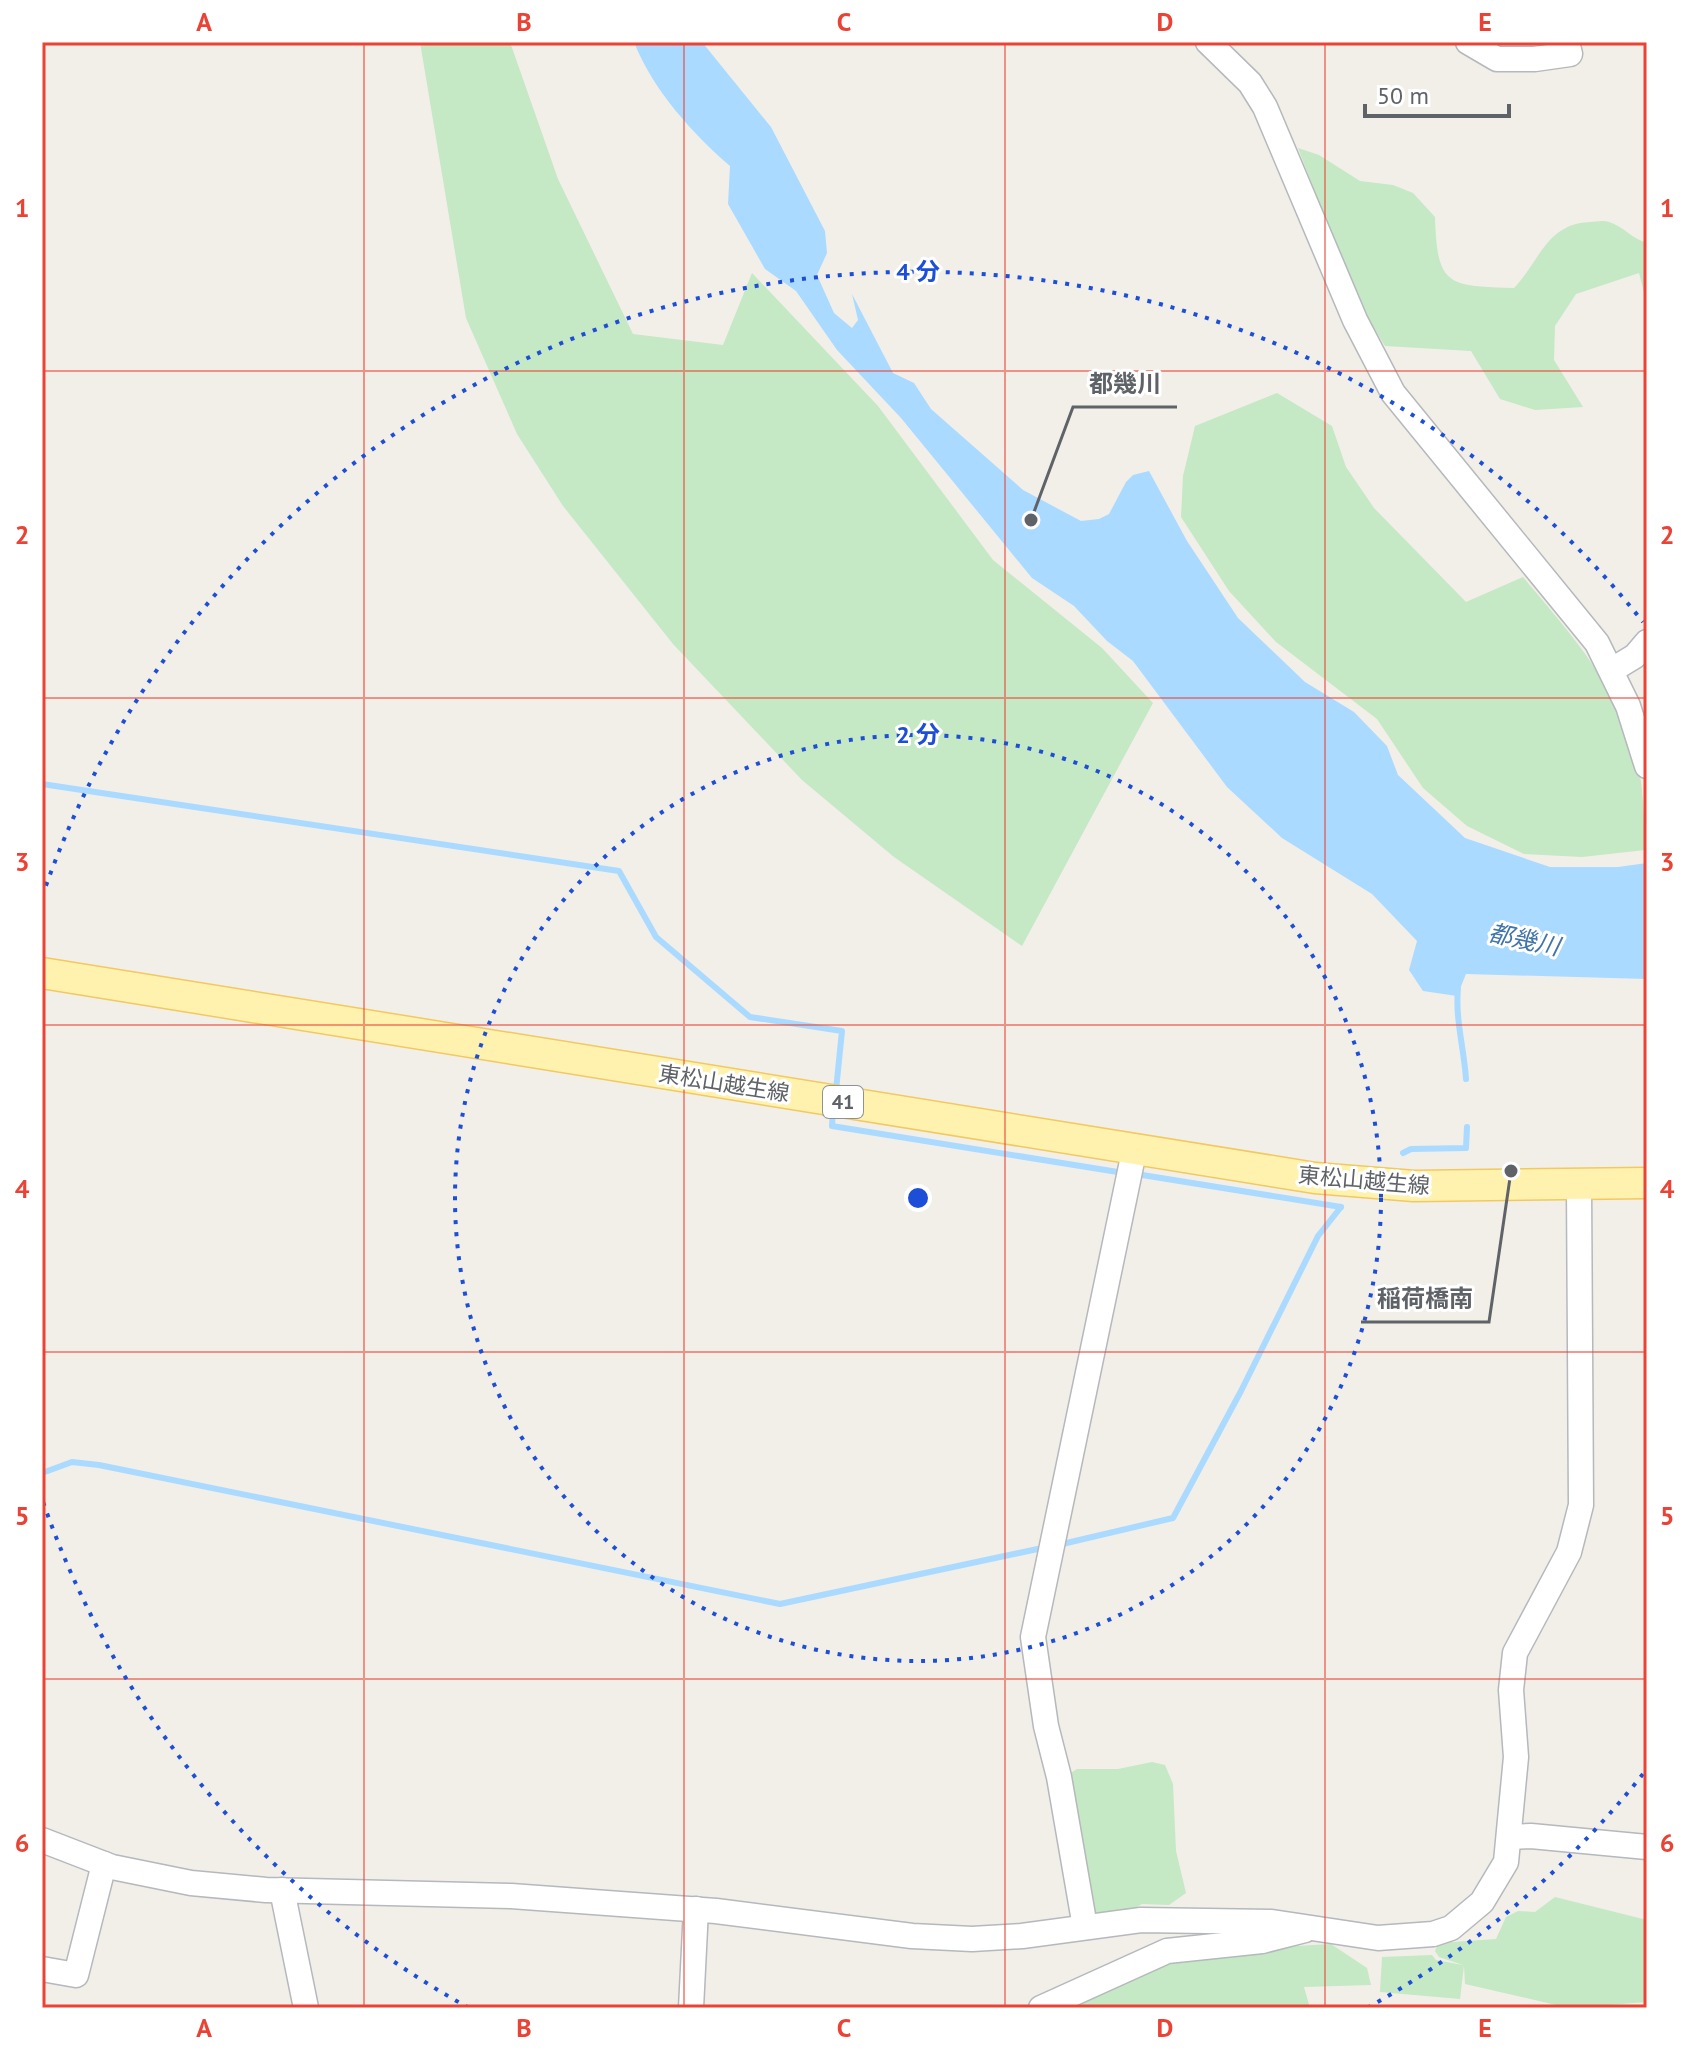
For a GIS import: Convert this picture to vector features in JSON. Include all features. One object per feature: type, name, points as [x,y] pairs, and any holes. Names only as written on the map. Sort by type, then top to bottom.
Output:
[{"type":"main road","name":"東松山越生線","points":[[42,973],[1315,1178],[1414,1186],[1647,1183]]},
{"type":"street","points":[[1208,42],[1250,83],[1265,107],[1355,320],[1393,393],[1597,643],[1612,670],[1647,766]]},
{"type":"street","points":[[1468,42],[1497,59],[1535,59],[1570,54],[1567,42]]},
{"type":"street","points":[[1612,670],[1635,656],[1647,642]]},
{"type":"street","points":[[1085,1927],[1059,1777],[1046,1726],[1033,1637],[1135,1147]]},
{"type":"street","points":[[42,1840],[104,1864],[191,1883],[282,1890],[511,1896],[696,1909],[912,1936],[972,1939],[1141,1920],[1272,1922],[1378,1938],[1433,1934],[1451,1928],[1482,1902],[1506,1862],[1516,1757],[1511,1690],[1515,1653],[1569,1552],[1581,1505],[1579,1186]]},
{"type":"street","points":[[1510,1837],[1531,1836],[1647,1847]]},
{"type":"street","points":[[42,1969],[76,1975],[104,1864]]},
{"type":"street","points":[[282,1890],[306,2008]]},
{"type":"street","points":[[691,2008],[696,1909]]},
{"type":"street","points":[[1041,2008],[1167,1951],[1262,1941],[1296,1935],[1311,1927]]},
{"type":"green space","points":[[420,42],[510,42],[558,179],[633,334],[723,345],[752,273],[878,406],[993,560],[1102,648],[1153,703],[1022,946],[894,857],[802,780],[673,644],[563,506],[517,434],[466,318]]},
{"type":"green space","points":[[1298,148],[1319,155],[1360,181],[1393,185],[1413,193],[1435,217],[1436,240],[1443,269],[1450,278],[1460,283],[1514,288],[1553,237],[1575,224],[1609,222],[1647,243],[1647,304],[1639,273],[1576,294],[1555,326],[1554,360],[1583,407],[1535,410],[1500,399],[1471,351],[1385,346],[1357,301]]},
{"type":"green space","points":[[1277,393],[1332,426],[1346,467],[1374,508],[1466,602],[1523,577],[1562,623],[1613,697],[1626,724],[1641,782],[1645,850],[1582,857],[1524,854],[1467,826],[1423,788],[1377,719],[1276,642],[1229,591],[1181,517],[1183,476],[1195,426]]},
{"type":"green space","points":[[1152,1762],[1165,1765],[1173,1784],[1176,1851],[1186,1893],[1169,1905],[1142,1904],[1128,1912],[1093,1913],[1066,1776],[1077,1769],[1118,1769]]},
{"type":"green space","points":[[1555,1897],[1647,1920],[1647,2002],[1569,2008],[1465,1984],[1464,1965],[1460,1999],[1380,1992],[1382,1957],[1432,1955],[1436,1960],[1463,1965],[1439,1957],[1435,1951],[1438,1943],[1496,1939],[1506,1917],[1518,1911],[1535,1912]]},
{"type":"green space","points":[[1331,1944],[1367,1968],[1371,1985],[1304,1987],[1310,2008],[1060,2008],[1133,1974],[1207,1951]]},
{"type":"water","name":"都幾川","points":[[634,42],[702,42],[771,127],[825,231],[827,253],[817,275],[834,313],[852,328],[858,320],[852,294],[893,373],[914,383],[931,409],[1023,490],[1081,521],[1099,519],[1109,514],[1133,475],[1149,471],[1187,541],[1238,618],[1305,682],[1354,712],[1387,746],[1398,775],[1465,838],[1550,867],[1618,867],[1647,863],[1647,979],[1466,974],[1457,996],[1423,991],[1409,970],[1417,941],[1372,894],[1282,838],[1227,787],[1133,661],[1107,641],[1074,606],[1032,578],[901,418],[837,350],[796,291],[765,269],[728,204],[730,166],[675,110],[652,77]]},
{"type":"waterway","points":[[42,784],[619,871],[656,937],[750,1017],[842,1031],[836,1090]]},
{"type":"waterway","points":[[1458,988],[1466,1079]]},
{"type":"waterway","points":[[833,1110],[832,1126],[1124,1173]]},
{"type":"waterway","points":[[1403,1153],[1411,1149],[1466,1148],[1467,1127]]},
{"type":"waterway","points":[[1136,1174],[1341,1207]]},
{"type":"waterway","points":[[1058,1545],[1173,1518],[1318,1236],[1341,1207]]},
{"type":"waterway","points":[[42,1473],[72,1462],[99,1465],[780,1604],[1047,1547]]},
{"type":"place","name":"都幾川","points":[[1031,520]]},
{"type":"place","name":"稲荷橋南","points":[[1511,1171]]}]
